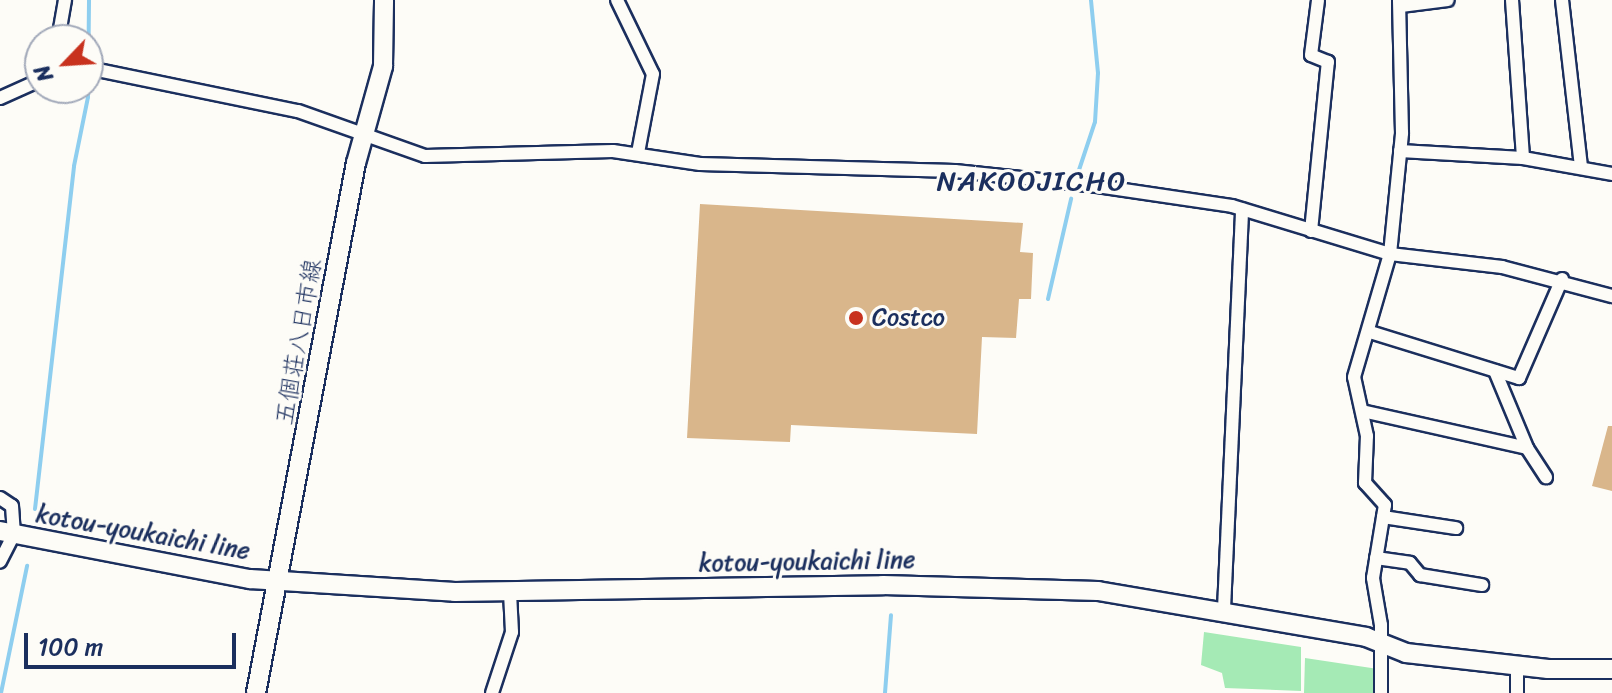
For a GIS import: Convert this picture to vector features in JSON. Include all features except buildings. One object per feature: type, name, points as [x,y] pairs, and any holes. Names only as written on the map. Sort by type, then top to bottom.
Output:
[{"type":"main road","name":"五個荘八日市線","points":[[256,693],[275,578],[310,429],[364,132],[383,66],[384,0]]},
{"type":"main road","name":"kotou-youkaichi line","points":[[7,533],[156,564],[275,578],[510,592],[1013,585],[1098,591],[1224,609],[1382,641],[1406,653],[1517,666],[1612,669]]},
{"type":"street","points":[[61,24],[65,0]]},
{"type":"street","points":[[617,0],[653,74],[638,153]]},
{"type":"street","points":[[1311,231],[1328,62],[1311,55],[1318,0]]},
{"type":"street","points":[[1381,693],[1382,641],[1373,578],[1385,505],[1365,483],[1362,411],[1354,377],[1370,332],[1390,254],[1400,151],[1400,3],[1448,0]]},
{"type":"street","points":[[1512,0],[1523,158]]},
{"type":"street","points":[[1562,0],[1581,167]]},
{"type":"street","points":[[104,71],[298,111],[425,156],[446,158],[587,150],[638,153],[700,164],[955,171],[1242,209],[1390,254],[1562,279],[1612,296]]},
{"type":"street","points":[[0,98],[24,87]]},
{"type":"street","points":[[1400,151],[1523,158],[1612,174]]},
{"type":"street","points":[[1224,609],[1242,209]]},
{"type":"street","points":[[1370,332],[1519,378],[1562,279]]},
{"type":"street","points":[[1495,371],[1527,448],[1546,477]]},
{"type":"street","points":[[1362,411],[1527,448]]},
{"type":"street","points":[[0,498],[12,506],[0,562]]},
{"type":"street","points":[[1383,517],[1456,528]]},
{"type":"street","points":[[1376,558],[1410,563],[1420,575],[1482,585]]},
{"type":"street","points":[[492,693],[512,632],[510,592]]},
{"type":"street","points":[[1517,666],[1517,693]]},
{"type":"green space","points":[[1204,632],[1301,647],[1301,691],[1225,688],[1222,673],[1201,665]]},
{"type":"green space","points":[[1305,658],[1378,669],[1377,693],[1304,693]]},
{"type":"waterway","points":[[35,509],[74,166],[88,97],[89,0]]},
{"type":"waterway","points":[[1077,176],[1095,122],[1098,73],[1091,0]]},
{"type":"waterway","points":[[1048,299],[1071,199]]},
{"type":"waterway","points":[[1,693],[27,566]]},
{"type":"waterway","points":[[885,693],[891,615]]},
{"type":"place","name":"Costco","points":[[856,318]]},
{"type":"district","name":"NAKOOJICHO","points":[[1032,181]]}]
